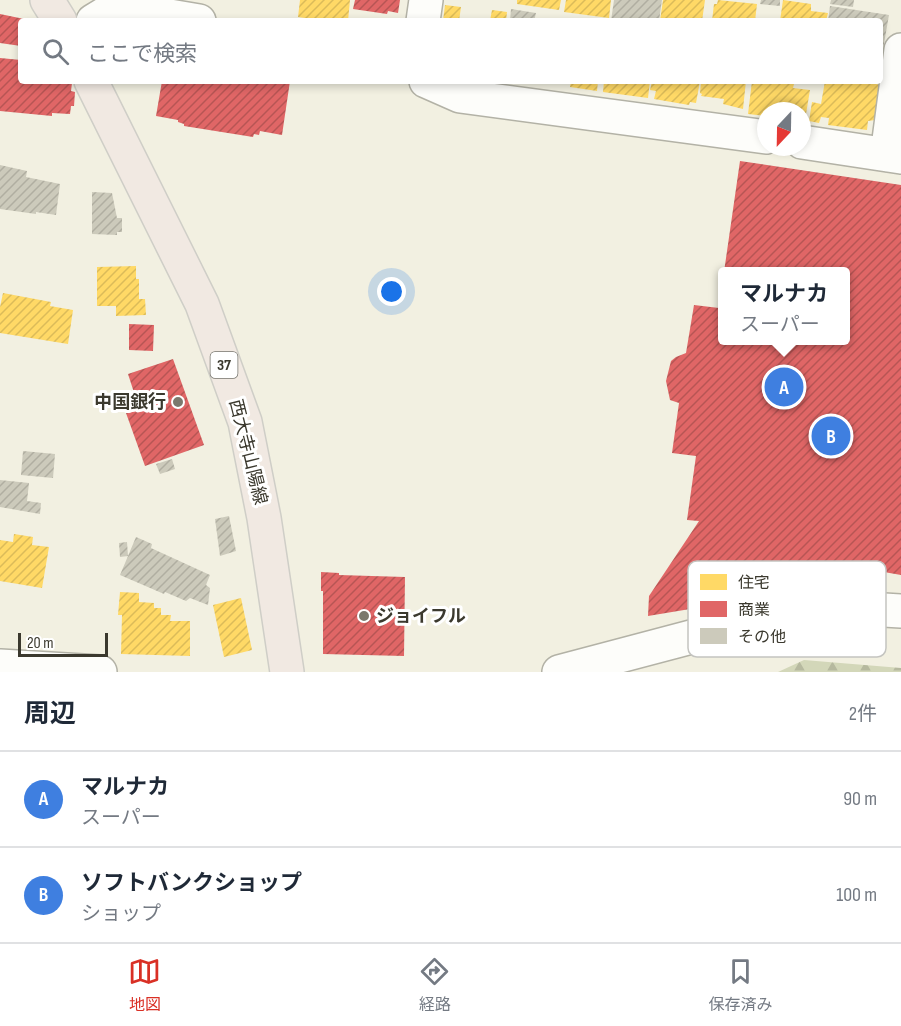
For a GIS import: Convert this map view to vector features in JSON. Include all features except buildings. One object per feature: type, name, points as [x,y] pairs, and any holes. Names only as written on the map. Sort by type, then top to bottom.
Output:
[{"type":"main road","points":[[47,0],[58,18]]},
{"type":"main road","name":"西大寺山陽線","points":[[92,84],[202,304],[244,422],[264,518],[287,672]]},
{"type":"street","points":[[423,18],[426,0]]},
{"type":"street","points":[[108,9],[177,18]]},
{"type":"street","points":[[811,143],[894,156],[901,50]]},
{"type":"street","points":[[433,84],[460,96],[757,136]]},
{"type":"street","points":[[886,610],[901,611]]},
{"type":"street","points":[[559,672],[688,638]]},
{"type":"street","points":[[0,666],[100,672]]},
{"type":"green space","points":[[804,660],[901,668],[901,672],[778,672]]},
{"type":"place","name":"マルナカ","points":[[784,387]]},
{"type":"place","name":"中国銀行","points":[[178,402]]},
{"type":"place","name":"ソフトバンクショップ","points":[[831,436]]},
{"type":"place","name":"ジョイフル","points":[[364,616]]}]
